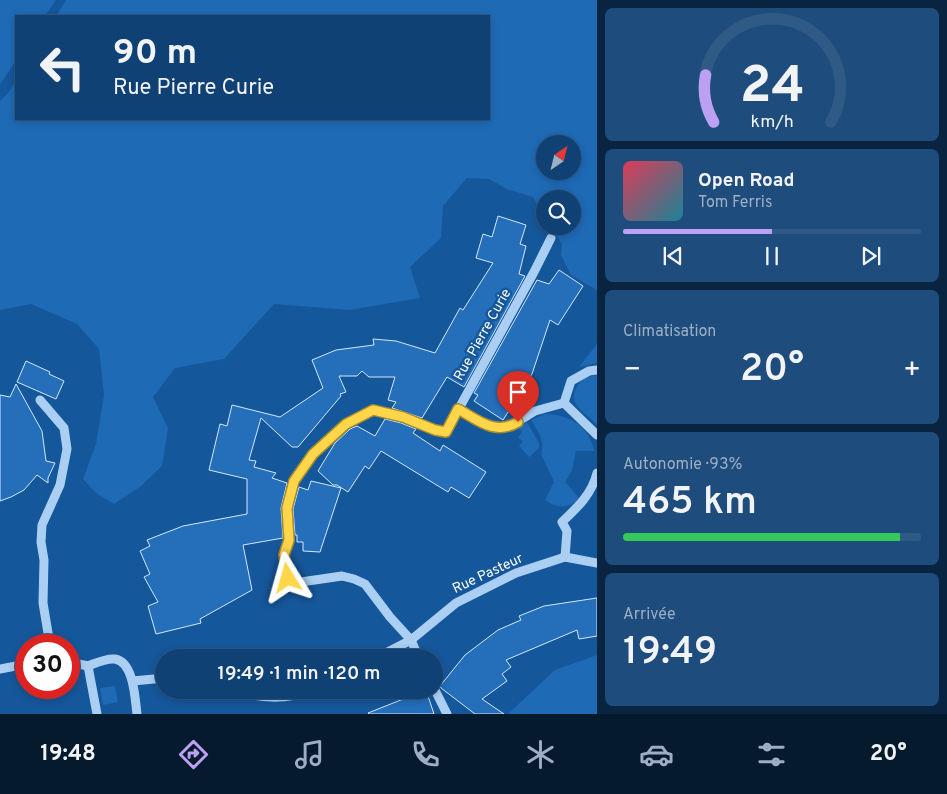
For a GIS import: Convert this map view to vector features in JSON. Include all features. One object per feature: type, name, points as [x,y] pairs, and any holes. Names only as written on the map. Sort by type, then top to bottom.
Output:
[{"type":"street","name":"Rue Pierre Curie","points":[[411,640],[390,617],[365,584],[342,576],[301,582],[288,578],[284,555],[289,540],[287,508],[294,481],[313,454],[346,424],[373,410],[403,417],[435,430],[446,432],[551,238]]},
{"type":"street","points":[[564,403],[571,381],[589,371],[597,370]]},
{"type":"street","points":[[40,400],[64,428],[67,449],[60,485],[42,525],[44,560],[43,603],[48,634]]},
{"type":"street","points":[[458,409],[490,427],[509,427],[535,411],[564,403]]},
{"type":"street","points":[[564,403],[597,435]]},
{"type":"street","points":[[565,557],[567,531],[562,522],[581,504],[597,473]]},
{"type":"street","name":"Rue Pasteur","points":[[394,649],[411,640],[456,603],[516,573],[565,557],[597,563]]},
{"type":"street","points":[[411,640],[415,649]]},
{"type":"street","points":[[80,664],[88,666],[105,660],[116,659],[124,664],[133,681],[137,714]]},
{"type":"street","points":[[0,669],[15,666]]},
{"type":"street","points":[[88,666],[97,714]]},
{"type":"street","points":[[133,681],[155,679]]},
{"type":"street","points":[[440,699],[447,714]]},
{"type":"shaded area","points":[[0,0],[56,0],[46,15],[15,15],[15,62],[0,85]]},
{"type":"shaded area","points":[[66,0],[597,0],[597,290],[571,275],[561,255],[562,244],[556,235],[581,235],[581,190],[536,190],[536,202],[533,197],[507,189],[489,179],[467,178],[443,206],[441,238],[410,267],[420,298],[350,310],[274,304],[224,359],[175,368],[153,397],[168,428],[162,466],[140,487],[114,504],[96,493],[83,479],[96,444],[104,395],[99,349],[77,324],[31,304],[0,310],[0,101],[9,92],[15,82],[15,120],[490,120],[490,15],[57,15]]},
{"type":"shaded area","points":[[597,344],[597,363],[579,367]]},
{"type":"shaded area","points":[[597,375],[597,425],[576,404],[574,393],[583,380]]},
{"type":"shaded area","points":[[545,414],[562,416],[577,424],[588,435],[594,451],[576,451],[572,471],[565,482],[579,498],[567,506],[554,505],[545,500],[554,482],[541,454],[540,436],[531,420]]},
{"type":"shaded area","points":[[527,422],[539,443],[539,448],[529,457],[519,446],[523,441],[518,438],[522,431],[518,428]]},
{"type":"shaded area","points":[[597,655],[597,714],[508,714],[555,670]]},
{"type":"shaded area","points":[[115,686],[118,702],[103,705],[100,688]]},
{"type":"building","points":[[498,216],[526,225],[520,244],[526,246],[519,274],[525,276],[464,387],[447,377],[422,418],[392,408],[396,402],[388,400],[395,377],[369,377],[362,371],[357,376],[339,376],[346,392],[340,394],[341,396],[298,447],[292,447],[261,418],[249,460],[256,461],[254,467],[276,473],[272,478],[287,483],[281,508],[283,538],[243,545],[252,590],[200,619],[201,623],[156,634],[148,606],[158,602],[144,577],[150,574],[140,551],[150,546],[147,540],[183,526],[247,514],[247,479],[209,470],[220,424],[227,426],[232,405],[280,417],[323,388],[312,360],[336,350],[374,345],[373,339],[396,341],[435,353],[460,308],[463,310],[493,263],[476,258],[483,234],[492,237]]},
{"type":"building","points":[[559,270],[583,286],[558,325],[550,320],[532,374],[503,420],[474,401],[478,395],[474,393],[537,280],[549,284]]},
{"type":"building","points":[[26,361],[64,381],[56,399],[17,382]]},
{"type":"building","points":[[16,384],[42,431],[46,461],[55,463],[48,478],[48,483],[37,475],[24,490],[0,501],[0,395],[10,397]]},
{"type":"building","points":[[385,419],[416,429],[413,433],[440,451],[443,445],[486,472],[469,498],[451,487],[448,492],[381,451],[369,469],[365,466],[348,492],[337,485],[333,485],[318,471],[335,443],[350,429],[357,426],[375,436]]},
{"type":"building","points":[[311,481],[341,488],[320,552],[303,551],[303,542],[297,542],[297,535],[295,535],[293,509],[299,487],[308,490]]},
{"type":"building","points":[[597,598],[597,636],[579,639],[577,630],[506,660],[511,667],[502,674],[507,681],[482,699],[504,714],[475,714],[443,690],[443,682],[465,655],[498,630],[521,620],[519,616],[544,606]]},
{"type":"building","points":[[403,699],[429,699],[434,714],[369,714]]},
{"type":"route","points":[[288,578],[284,555],[289,540],[287,508],[294,481],[313,454],[346,424],[373,410],[403,417],[435,430],[446,432],[458,409],[490,427],[509,427],[518,422]]}]
